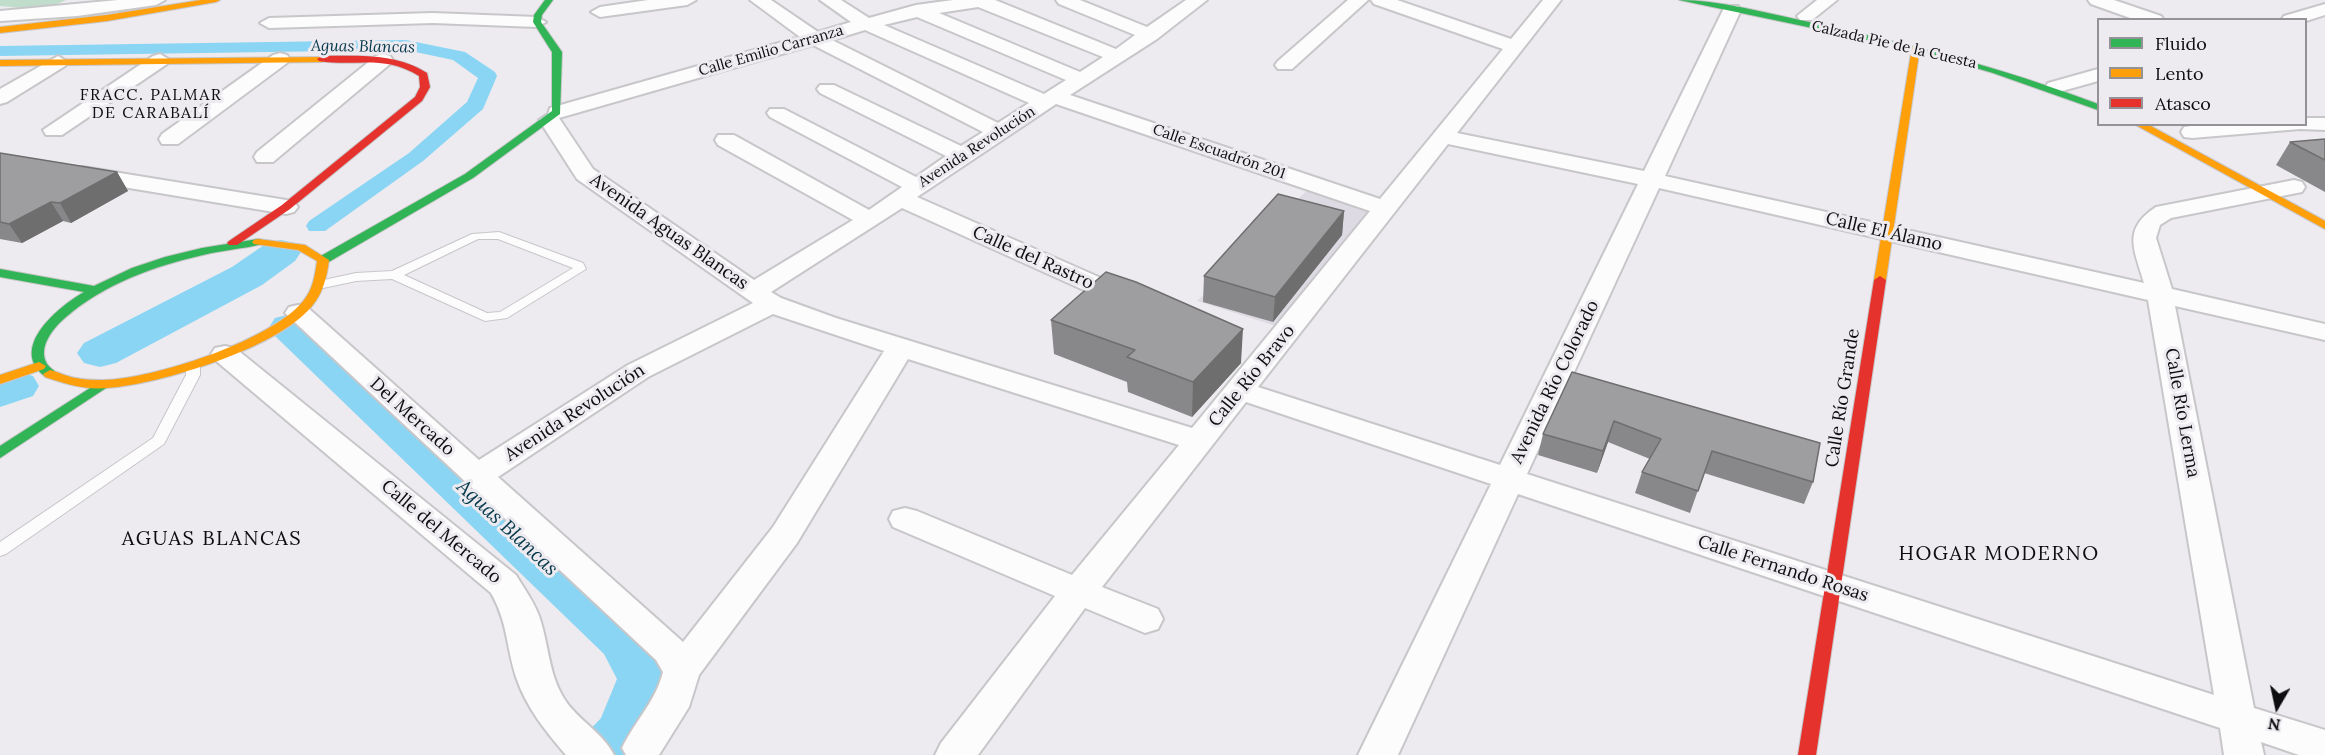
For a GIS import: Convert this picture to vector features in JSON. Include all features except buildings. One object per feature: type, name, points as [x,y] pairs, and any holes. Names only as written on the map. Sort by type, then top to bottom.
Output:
[{"type":"main road","points":[[0,22],[177,0]]},
{"type":"main road","points":[[0,30],[107,18],[216,0]]},
{"type":"main road","points":[[323,260],[470,176],[554,116],[557,52],[537,22],[538,15],[549,0]]},
{"type":"main road","name":"Calzada Pie de la Cuesta","points":[[1683,0],[1806,16],[1969,51],[2063,85],[2097,106]]},
{"type":"main road","name":"Calzada Pie de la Cuesta","points":[[1726,5],[1916,47],[2097,93]]},
{"type":"main road","name":"Calle Río Grande","points":[[1807,755],[1916,47]]},
{"type":"main road","points":[[0,63],[280,59],[383,60],[415,67],[424,75],[425,87],[419,99],[286,207],[234,243]]},
{"type":"main road","points":[[2144,126],[2284,187],[2325,226]]},
{"type":"main road","points":[[2187,130],[2212,143]]},
{"type":"main road","points":[[258,242],[301,247],[323,260],[326,270],[323,284],[312,300],[298,312],[274,329],[225,354],[193,366],[129,382],[101,385],[73,383],[53,376],[39,366],[35,351],[42,332],[59,313],[96,290],[140,269],[178,256],[234,243],[258,242]]},
{"type":"main road","points":[[0,273],[96,290]]},
{"type":"main road","points":[[0,380],[39,366]]},
{"type":"main road","points":[[0,453],[101,385]]},
{"type":"street","points":[[0,16],[77,11],[156,0]]},
{"type":"street","points":[[494,0],[497,22]]},
{"type":"street","points":[[600,12],[687,0]]},
{"type":"street","points":[[759,0],[816,39],[999,132]]},
{"type":"street","name":"Calle Escuadrón 201","points":[[829,0],[867,24],[1049,99],[1385,208]]},
{"type":"street","points":[[902,0],[918,11],[1080,79]]},
{"type":"street","points":[[977,0],[1118,56]]},
{"type":"street","name":"Calle Emilio Carranza","points":[[554,116],[867,24],[918,11],[987,0]]},
{"type":"street","points":[[1065,0],[1150,34]]},
{"type":"street","name":"Avenida Revolución","points":[[477,476],[638,371],[763,298],[962,155],[1118,56],[1198,0]]},
{"type":"street","points":[[1285,65],[1359,0]]},
{"type":"street","points":[[1380,0],[1514,46]]},
{"type":"street","name":"Calle Río Bravo","points":[[956,755],[1077,593],[1241,390],[1254,356],[1385,208],[1552,0]]},
{"type":"street","points":[[1806,16],[1828,0]]},
{"type":"street","points":[[2097,0],[2149,18]]},
{"type":"street","name":"Avenida Río Colorado","points":[[1378,755],[1653,180],[1726,5]]},
{"type":"street","points":[[2296,18],[2325,9]]},
{"type":"street","points":[[269,23],[433,18],[537,22]]},
{"type":"street","points":[[170,139],[280,59]]},
{"type":"street","points":[[54,130],[160,60]]},
{"type":"street","points":[[265,157],[383,60]]},
{"type":"street","points":[[0,98],[58,62]]},
{"type":"street","points":[[2063,85],[2097,75]]},
{"type":"street","points":[[826,89],[962,155]]},
{"type":"street","name":"Calle del Rastro","points":[[777,113],[909,192],[1147,309]]},
{"type":"street","name":"Avenida Aguas Blancas","points":[[554,116],[585,174],[763,298],[826,324],[1200,441]]},
{"type":"street","points":[[2307,124],[2325,124]]},
{"type":"street","points":[[2187,130],[2258,126]]},
{"type":"street","name":"Calle El Álamo","points":[[1442,136],[1653,180],[2325,332]]},
{"type":"street","points":[[726,140],[870,220]]},
{"type":"street","points":[[57,170],[286,207]]},
{"type":"street","name":"Calle Río Lerma","points":[[2244,755],[2160,294],[2144,238],[2149,222],[2164,212],[2284,187]]},
{"type":"street","name":"Del Mercado","points":[[298,312],[669,650],[682,671]]},
{"type":"street","points":[[642,748],[676,696],[682,671],[785,535],[901,347]]},
{"type":"street","name":"Calle del Mercado","points":[[225,354],[504,584],[521,615],[535,678],[552,712],[590,752]]},
{"type":"street","name":"Calle Fernando Rosas","points":[[1241,390],[1508,480],[2325,747]]},
{"type":"street","points":[[905,519],[1077,593],[1145,619]]},
{"type":"lane","points":[[323,284],[356,277],[394,275],[476,236],[488,235],[499,235],[579,266],[580,269],[503,315],[492,318],[485,317],[394,275]]},
{"type":"lane","points":[[0,550],[159,441],[193,375],[193,366]]},
{"type":"shaded area","points":[[1310,187],[1374,207],[1276,326],[1197,301]]},
{"type":"green space","points":[[0,0],[66,0],[44,10],[0,6]]},
{"type":"waterway","name":"Aguas Blancas","points":[[0,51],[406,45],[459,56],[488,76],[476,105],[416,157],[317,226]]},
{"type":"waterway","name":"Aguas Blancas","points":[[100,353],[247,276],[281,252]]},
{"type":"waterway","name":"Aguas Blancas","points":[[291,327],[626,639],[647,679],[627,733],[607,755]]},
{"type":"waterway","name":"Aguas Blancas","points":[[0,392],[16,386]]},
{"type":"traffic: fast","points":[[323,260],[469,176],[557,112],[557,52],[537,22],[538,15],[549,0]]},
{"type":"traffic: fast","points":[[1683,0],[1893,43],[1996,71],[2097,107]]},
{"type":"traffic: fast","points":[[50,374],[39,360],[38,347],[55,320],[77,301],[104,285],[169,260],[202,251],[258,242]]},
{"type":"traffic: fast","points":[[0,273],[96,290]]},
{"type":"traffic: fast","points":[[0,453],[101,385]]},
{"type":"traffic: slow","points":[[0,30],[107,18],[216,0]]},
{"type":"traffic: slow","points":[[1880,280],[1916,47]]},
{"type":"traffic: slow","points":[[0,63],[322,59]]},
{"type":"traffic: slow","points":[[2143,126],[2325,226]]},
{"type":"traffic: slow","points":[[50,374],[74,383],[106,384],[142,379],[218,356],[282,325],[303,309],[312,298],[320,280],[323,260],[301,247],[258,242]]},
{"type":"traffic: slow","points":[[0,380],[39,366]]},
{"type":"traffic: jam","points":[[233,243],[286,207],[419,99],[425,87],[424,75],[401,63],[362,58],[322,59]]},
{"type":"traffic: jam","points":[[1807,755],[1880,280]]},
{"type":"district","name":"FRACC. PALMAR DE CARABALÍ","points":[[151,104]]},
{"type":"district","name":"AGUAS BLANCAS","points":[[212,539]]},
{"type":"district","name":"HOGAR MODERNO","points":[[1999,554]]}]
